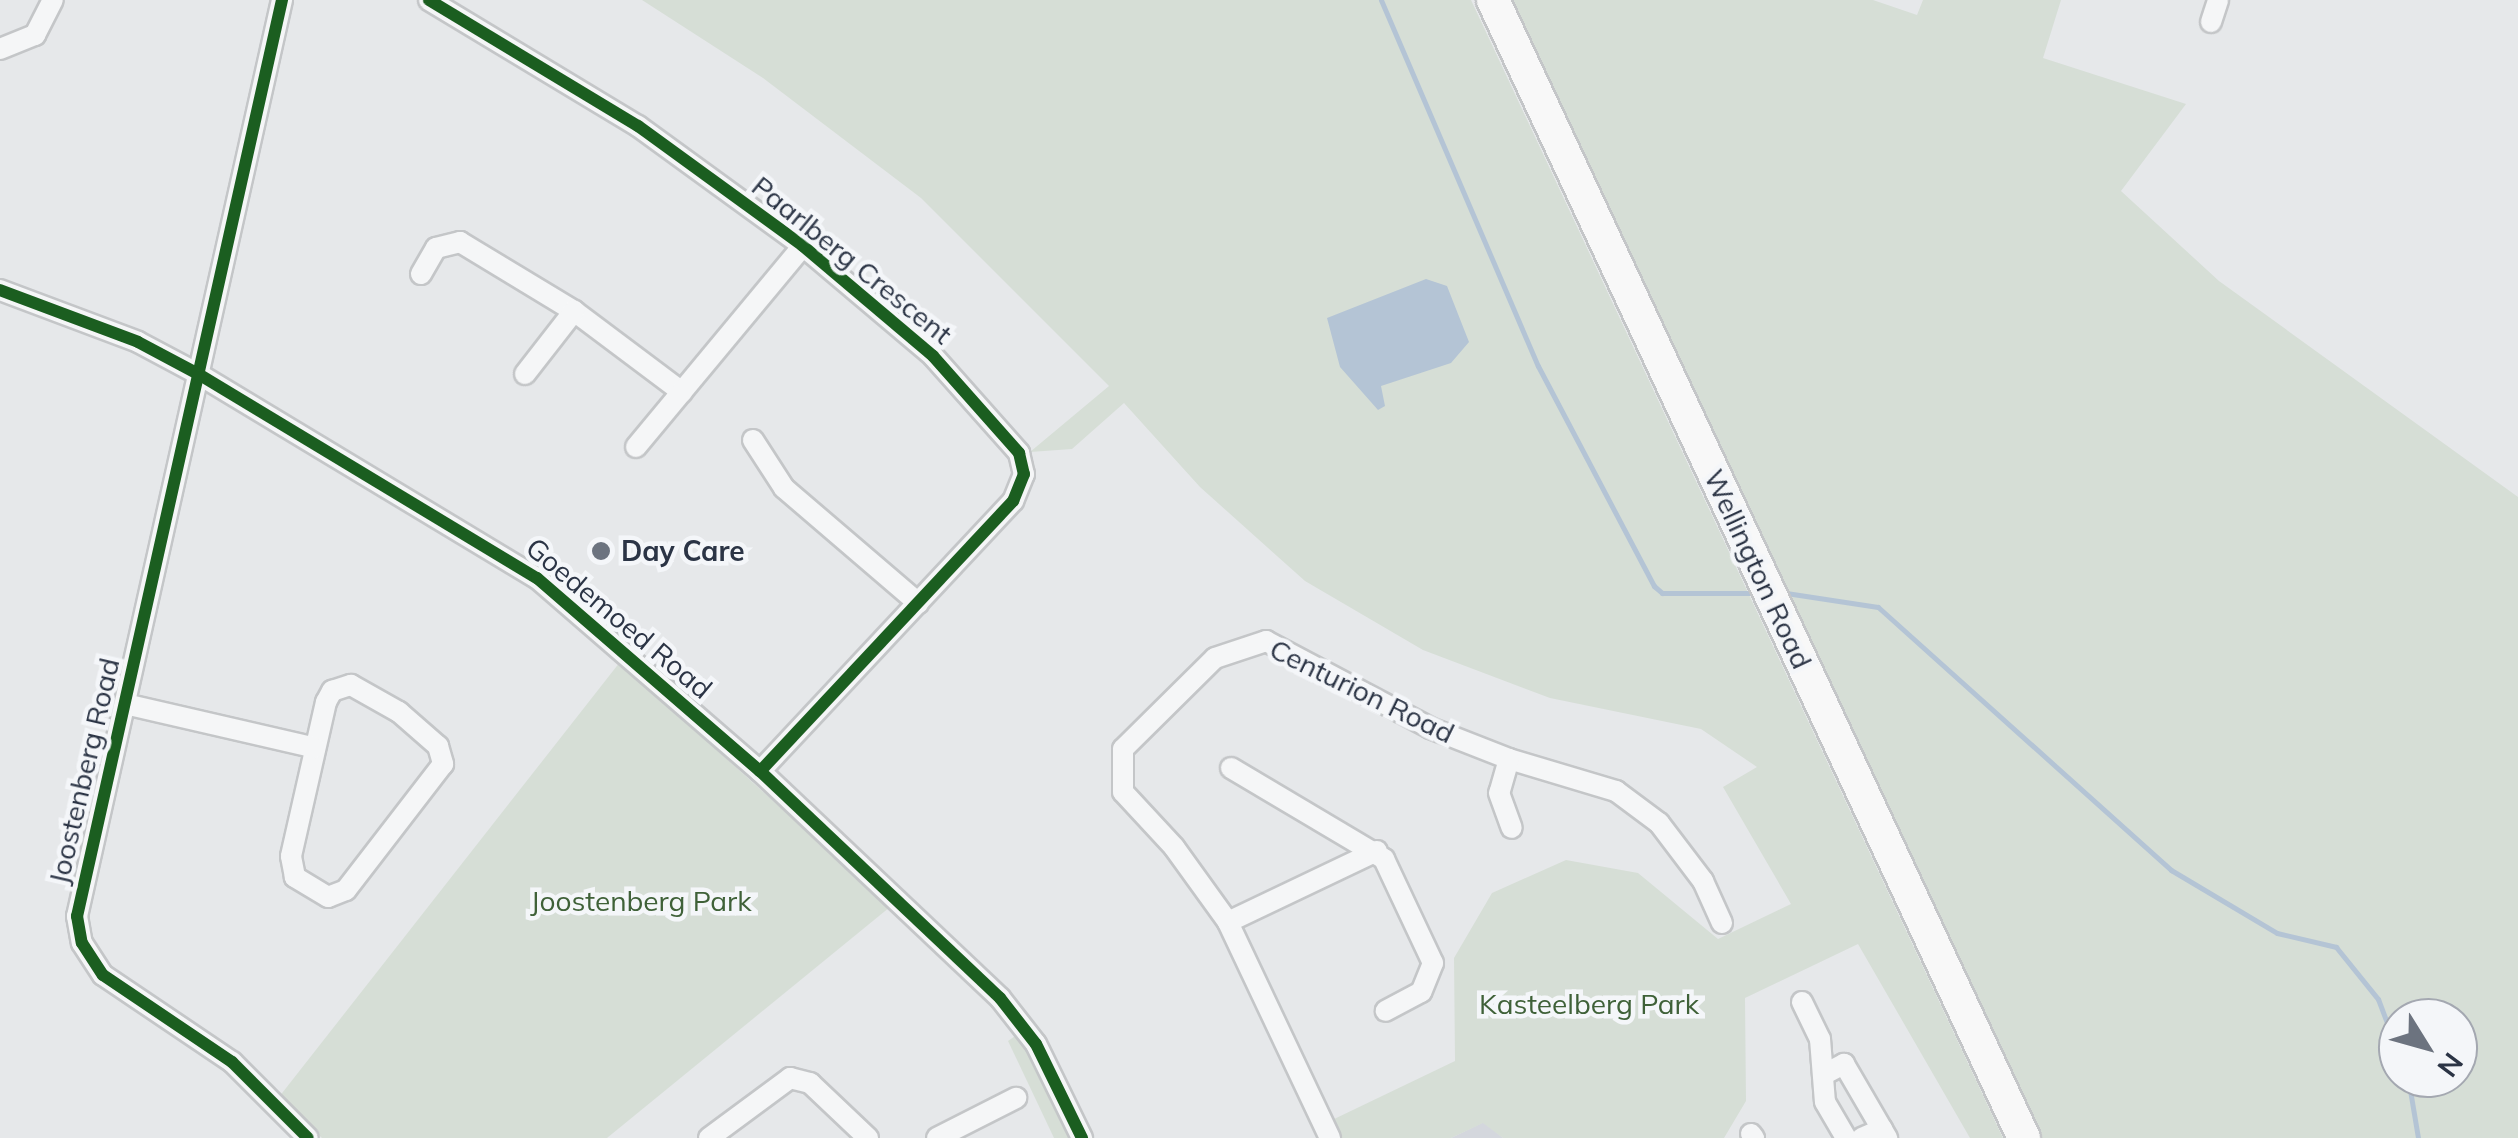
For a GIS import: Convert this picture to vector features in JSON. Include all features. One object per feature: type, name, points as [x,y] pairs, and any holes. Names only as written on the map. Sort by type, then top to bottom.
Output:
[{"type":"main road","name":"Wellington Road","points":[[1493,0],[2024,1138]]},
{"type":"street","points":[[0,49],[35,35],[53,0]]},
{"type":"street","points":[[200,375],[282,0]]},
{"type":"street","name":"Paarlberg Crescent","points":[[429,0],[638,126],[803,246],[933,356],[1022,460],[1019,493],[760,771]]},
{"type":"street","points":[[2211,22],[2218,0]]},
{"type":"street","points":[[420,274],[436,248],[460,242],[574,311],[682,392]]},
{"type":"street","points":[[636,447],[803,246]]},
{"type":"street","name":"Goedemoed Road","points":[[2,295],[109,330],[200,375],[512,560],[760,771],[1008,1006],[1036,1044],[1082,1138]]},
{"type":"street","points":[[525,374],[574,311]]},
{"type":"street","name":"Joostenberg Road","points":[[200,375],[79,902],[82,944],[103,975],[232,1062],[308,1138]]},
{"type":"street","points":[[753,440],[784,488],[918,602]]},
{"type":"street","name":"Centurion Road","points":[[1228,922],[1174,846],[1129,801],[1118,770],[1129,739],[1215,658],[1256,641],[1271,643],[1430,728],[1510,759],[1616,791],[1659,822],[1703,881],[1722,923]]},
{"type":"street","points":[[351,686],[400,712],[444,759],[346,890],[333,897],[300,881],[290,864],[315,748],[328,696],[351,686]]},
{"type":"street","points":[[125,704],[315,748]]},
{"type":"street","points":[[1510,759],[1499,793],[1512,828]]},
{"type":"street","points":[[1230,768],[1377,851],[1433,963],[1422,992],[1386,1011]]},
{"type":"street","points":[[1330,1138],[1228,922],[1377,851]]},
{"type":"street","points":[[1802,1002],[1816,1025],[1825,1102],[1846,1138]]},
{"type":"street","points":[[1823,1075],[1844,1064],[1877,1135]]},
{"type":"street","points":[[708,1138],[790,1078],[810,1083],[868,1138]]},
{"type":"street","points":[[936,1138],[1016,1098]]},
{"type":"shaded area","points":[[1484,1122],[1503,1138],[1451,1138]]},
{"type":"green space","name":"Kasteelberg Park","points":[[642,0],[1471,0],[2003,1138],[1970,1138],[1858,944],[1745,998],[1746,1101],[1724,1138],[1503,1138],[1483,1123],[1451,1138],[1339,1138],[1330,1121],[1455,1061],[1454,958],[1492,893],[1566,860],[1638,873],[1718,939],[1791,904],[1723,787],[1757,767],[1701,729],[1550,698],[1423,650],[1305,581],[1200,487],[1124,403],[1072,449],[1030,452],[1109,386],[921,198],[763,78]]},
{"type":"green space","points":[[1511,0],[1873,0],[1917,15],[1923,0],[2061,0],[2043,58],[2186,104],[2121,191],[2219,281],[2518,497],[2518,1138],[2042,1138]]},
{"type":"green space","name":"Joostenberg Park","points":[[620,662],[890,907],[607,1138],[322,1138],[279,1097]]},
{"type":"green space","points":[[1018,1034],[1072,1138],[1054,1138],[1008,1041]]},
{"type":"water","points":[[1426,279],[1447,286],[1469,342],[1451,363],[1381,386],[1385,406],[1378,410],[1340,367],[1327,318]]},
{"type":"waterway","points":[[1381,0],[1538,366],[1654,586],[1662,593],[1750,593]]},
{"type":"waterway","points":[[1786,593],[1878,607],[2171,870],[2277,933],[2336,947],[2378,999]]},
{"type":"waterway","points":[[2411,1098],[2418,1138]]},
{"type":"cycle path","points":[[282,0],[77,916],[82,943],[103,975],[232,1062],[308,1138]]},
{"type":"cycle path","points":[[429,0],[638,126],[803,246],[933,356],[1019,453],[1024,474],[1013,501],[760,771]]},
{"type":"cycle path","points":[[0,290],[138,342],[200,375],[537,578],[760,771],[1000,998],[1036,1044],[1082,1138]]},
{"type":"place","name":"Day Care","points":[[601,551]]}]
